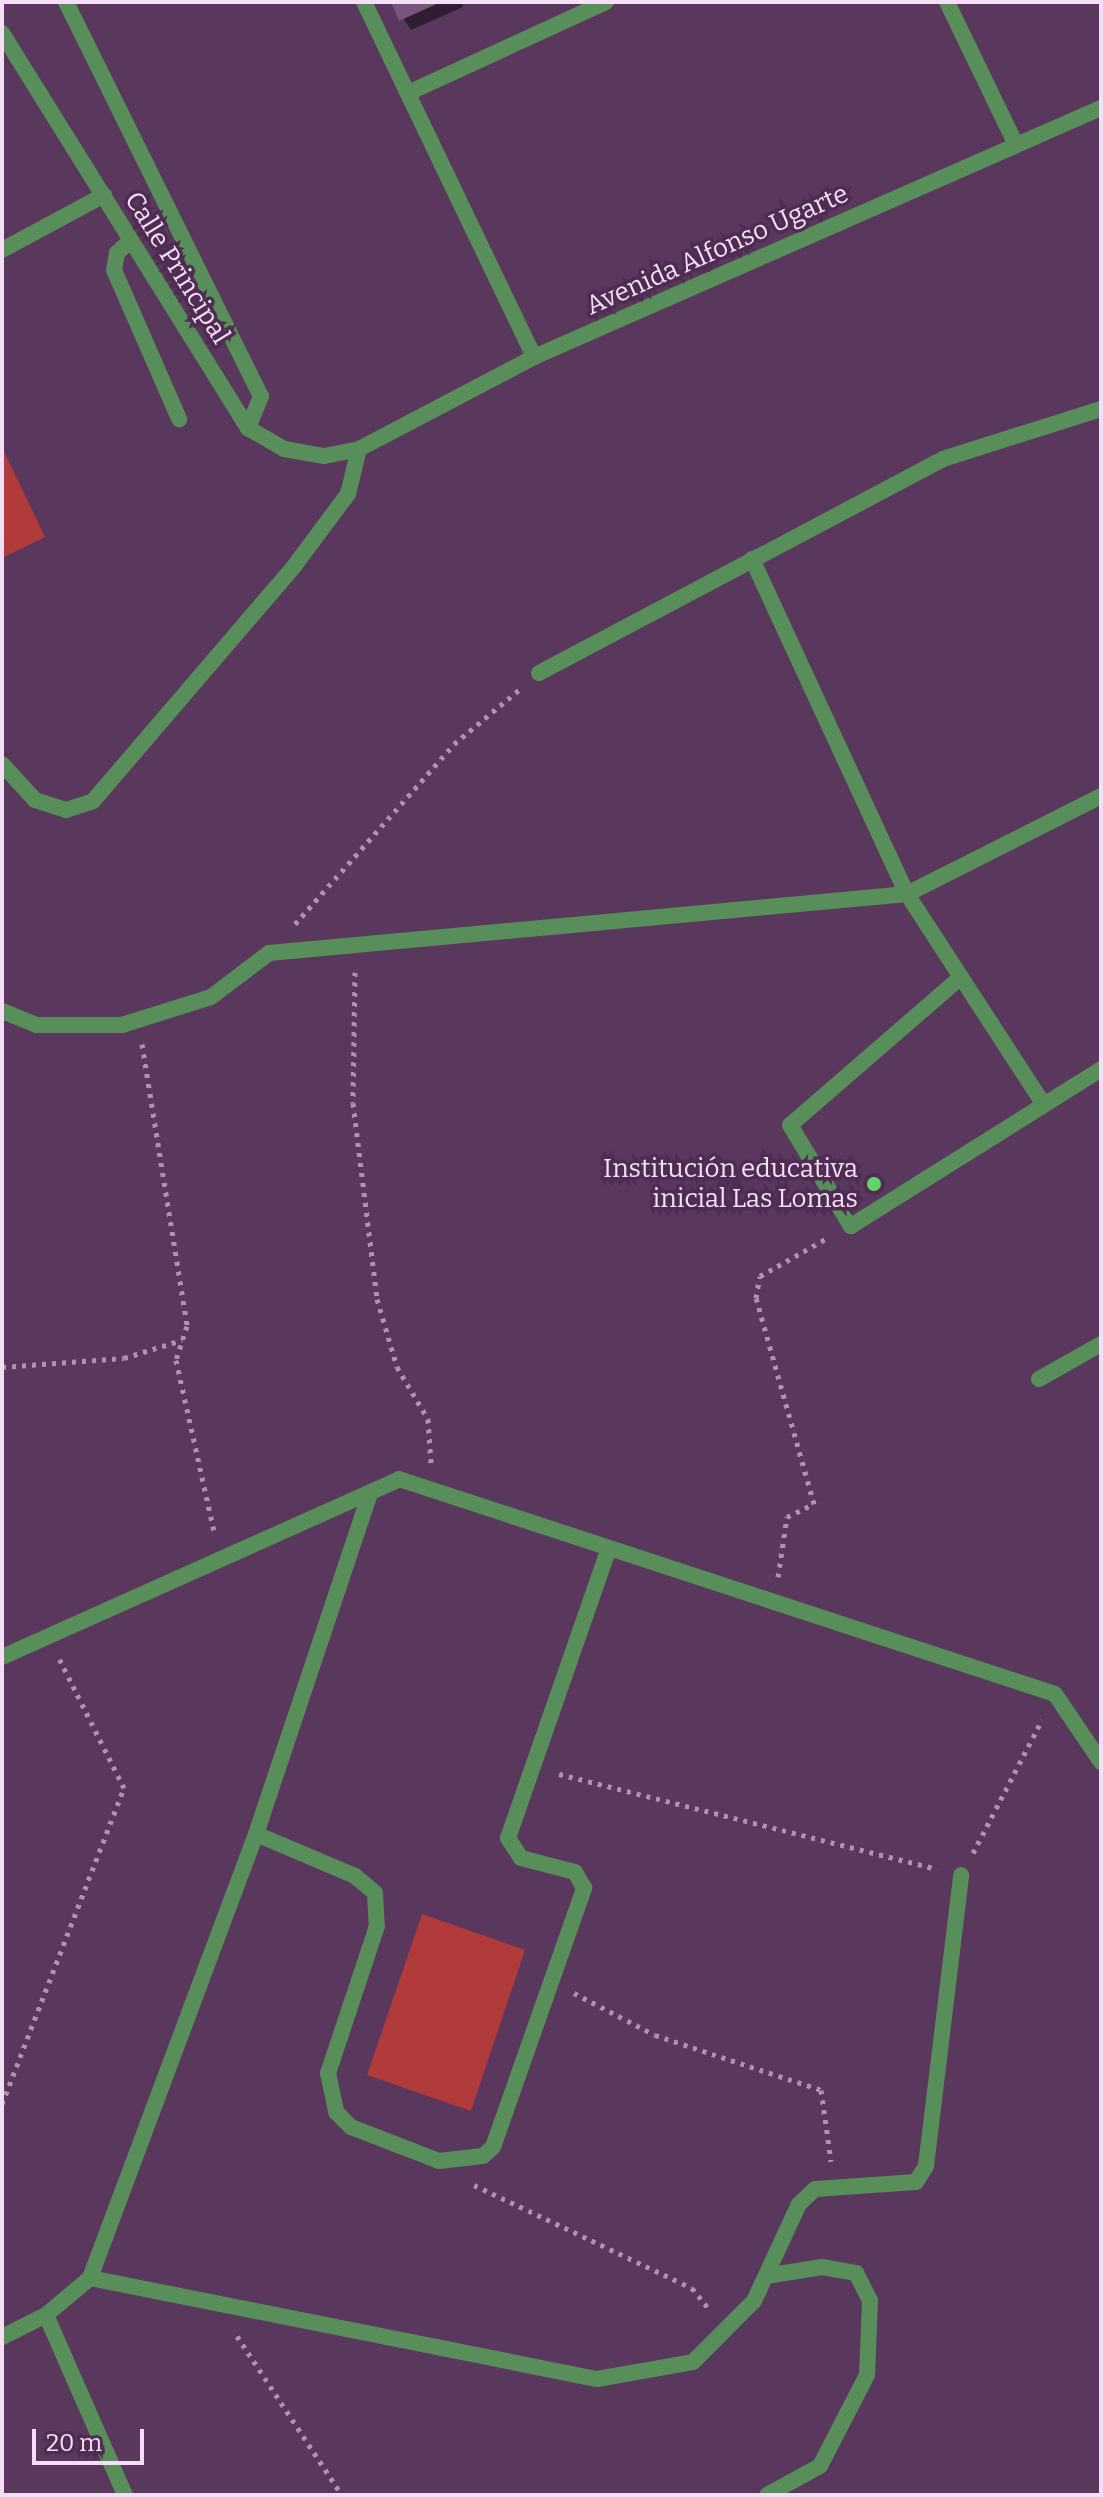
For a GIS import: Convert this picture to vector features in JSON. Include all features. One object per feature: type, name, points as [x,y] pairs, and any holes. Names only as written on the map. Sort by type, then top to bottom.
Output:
[{"type":"street","points":[[66,2],[261,396],[248,428]]},
{"type":"street","points":[[364,2],[534,357]]},
{"type":"street","points":[[408,93],[606,2]]},
{"type":"street","points":[[947,2],[1016,145]]},
{"type":"street","name":"Calle Principal","points":[[2,33],[248,428],[284,449],[324,456],[359,449]]},
{"type":"street","name":"Avenida Alfonso Ugarte","points":[[359,449],[534,357],[1101,108]]},
{"type":"street","points":[[2,250],[104,195]]},
{"type":"street","points":[[131,240],[117,253],[114,270],[179,419]]},
{"type":"street","points":[[539,673],[943,459],[1101,409]]},
{"type":"street","points":[[2,764],[35,800],[66,810],[93,801],[348,494],[359,449]]},
{"type":"street","points":[[752,559],[907,894],[1042,1102]]},
{"type":"street","points":[[2,1011],[36,1025],[138,1020],[211,997],[269,953],[907,894],[1101,796]]},
{"type":"street","points":[[961,977],[790,1125],[851,1226],[1042,1102],[1101,1069]]},
{"type":"street","points":[[1039,1379],[1101,1344]]},
{"type":"street","points":[[2,1657],[399,1479],[426,1484],[607,1553],[1055,1694],[1101,1762]]},
{"type":"street","points":[[2,2337],[46,2315],[90,2278],[256,1834],[370,1493]]},
{"type":"street","points":[[256,1834],[355,1876],[375,1893],[377,1926],[328,2073],[336,2112],[351,2127],[457,2162],[493,2147],[584,1888],[575,1872],[509,1849],[529,1766],[607,1553]]},
{"type":"street","points":[[90,2278],[597,2379],[693,2362],[754,2301],[799,2204],[833,2182],[916,2182],[926,2166],[961,1875]]},
{"type":"street","points":[[766,2276],[822,2267],[856,2273],[870,2301],[867,2375],[820,2466],[767,2495]]},
{"type":"street","points":[[46,2315],[125,2495]]},
{"type":"path","points":[[269,953],[454,744],[539,673]]},
{"type":"path","points":[[368,944],[353,980],[353,1103],[377,1299],[397,1367],[428,1419],[435,1447],[426,1484]]},
{"type":"path","points":[[138,1020],[187,1326],[176,1360],[210,1523],[226,1557]]},
{"type":"path","points":[[774,1606],[787,1517],[814,1504],[756,1298],[760,1276],[851,1226]]},
{"type":"path","points":[[2,1367],[124,1358],[182,1340]]},
{"type":"path","points":[[2,2104],[124,1788],[48,1636]]},
{"type":"path","points":[[529,1766],[961,1875],[1055,1694]]},
{"type":"path","points":[[550,1983],[655,2035],[821,2090],[833,2182]]},
{"type":"path","points":[[457,2162],[495,2200],[692,2288],[725,2330]]},
{"type":"path","points":[[206,2301],[255,2357],[342,2495]]},
{"type":"shaded area","points":[[2,447],[45,537],[2,558]]},
{"type":"shaded area","points":[[422,1914],[525,1950],[471,2111],[367,2075]]},
{"type":"building","points":[[391,2],[441,2],[399,21]]},
{"type":"place","name":"Institución educativa inicial Las Lomas","points":[[874,1184]]}]
